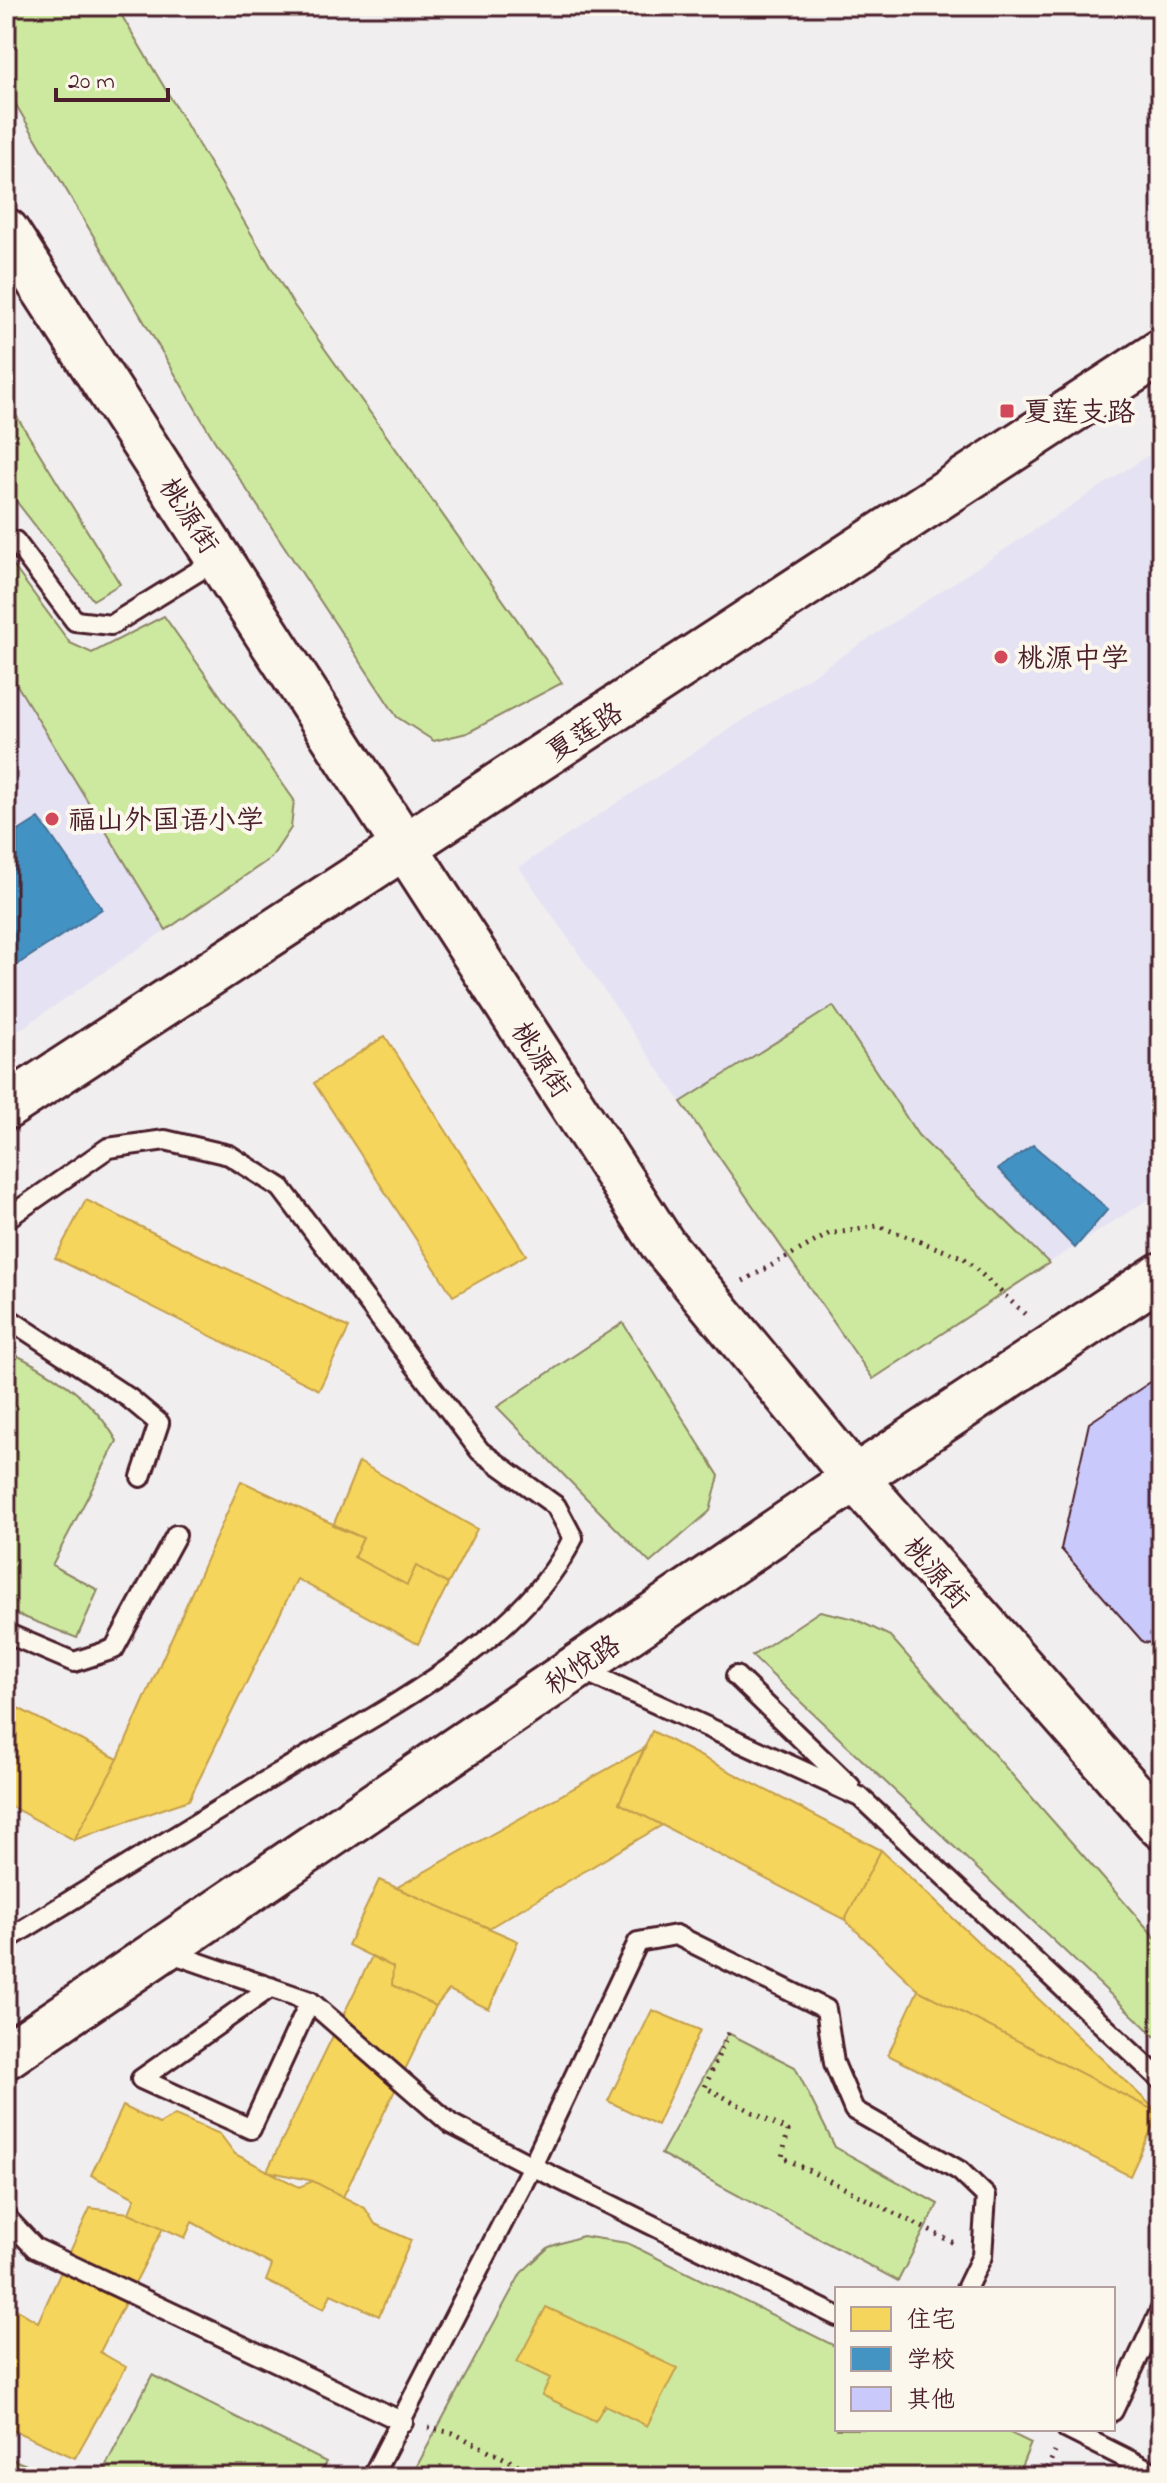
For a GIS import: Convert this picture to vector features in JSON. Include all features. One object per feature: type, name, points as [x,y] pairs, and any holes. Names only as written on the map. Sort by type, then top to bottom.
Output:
[{"type":"street","name":"桃源街","points":[[6,231],[663,1245],[855,1478],[1161,1826]]},
{"type":"street","name":"夏莲路","points":[[6,1107],[1161,352]]},
{"type":"street","name":"秋悦路","points":[[6,2056],[855,1478],[1161,1275]]},
{"type":"lane","points":[[15,541],[75,621],[111,625],[218,559]]},
{"type":"lane","points":[[6,1219],[108,1148],[165,1140],[229,1155],[281,1188],[480,1451],[556,1506],[573,1538],[560,1565],[519,1609],[451,1668],[6,1940]]},
{"type":"lane","points":[[6,1317],[129,1398],[159,1423],[141,1477]]},
{"type":"lane","points":[[6,1633],[74,1662],[114,1649],[176,1535]]},
{"type":"lane","points":[[577,1668],[860,1797]]},
{"type":"lane","points":[[736,1676],[1161,2080]]},
{"type":"lane","points":[[372,2477],[403,2422],[532,2166],[638,1942],[676,1935],[826,2009],[834,2063],[854,2110],[960,2171],[986,2196],[982,2256],[967,2287]]},
{"type":"lane","points":[[162,1950],[310,2001],[451,2124],[835,2315]]},
{"type":"lane","points":[[271,1987],[141,2079],[251,2129],[310,2001]]},
{"type":"lane","points":[[6,2217],[35,2248],[403,2422]]},
{"type":"lane","points":[[1115,2407],[1161,2309]]},
{"type":"lane","points":[[1077,2431],[1101,2436],[1161,2476]]},
{"type":"path","points":[[708,1300],[829,1234],[878,1226],[964,1258],[1058,1344]]},
{"type":"path","points":[[728,2033],[705,2087],[788,2131],[782,2157],[982,2256]]},
{"type":"path","points":[[403,2422],[453,2433],[522,2467],[529,2477]]},
{"type":"path","points":[[786,2477],[817,2468],[825,2477]]},
{"type":"path","points":[[972,2477],[988,2470],[1044,2475]]},
{"type":"shaded area","name":"桃源中学","points":[[1161,447],[1161,1191],[1049,1263],[918,1135],[833,1007],[681,1102],[519,867]]},
{"type":"shaded area","name":"福山外国语小学","points":[[6,667],[166,930],[6,1039]]},
{"type":"green space","points":[[6,6],[116,6],[293,304],[562,683],[467,733],[434,741],[397,717],[214,440],[6,88]]},
{"type":"green space","points":[[6,399],[120,584],[93,600],[6,488]]},
{"type":"green space","points":[[6,556],[70,643],[92,653],[164,616],[294,800],[291,828],[271,858],[166,930],[6,667]]},
{"type":"green space","points":[[833,1006],[918,1135],[1049,1263],[873,1379],[681,1102]]},
{"type":"green space","points":[[623,1323],[719,1476],[710,1511],[650,1563],[497,1407]]},
{"type":"green space","points":[[6,1350],[69,1387],[95,1411],[117,1441],[52,1565],[98,1590],[77,1638],[6,1610]]},
{"type":"green space","points":[[820,1611],[855,1619],[890,1636],[1161,1944],[1161,2042],[752,1656]]},
{"type":"green space","points":[[728,2033],[795,2067],[835,2147],[938,2204],[898,2281],[661,2154]]},
{"type":"green space","points":[[582,2236],[627,2243],[835,2346],[835,2431],[1006,2431],[1031,2443],[1017,2477],[411,2477],[521,2273],[549,2247]]},
{"type":"green space","points":[[152,2375],[326,2462],[318,2477],[100,2477]]},
{"type":"green space","points":[[6,2457],[57,2477],[6,2477]]},
{"type":"building: 住宅","points":[[385,1036],[526,1255],[453,1296],[314,1083]]},
{"type":"building: 住宅","points":[[86,1200],[349,1328],[319,1390],[55,1258]]},
{"type":"building: 住宅","points":[[359,1462],[477,1529],[448,1584],[416,1566],[407,1585],[354,1557],[363,1538],[333,1526]]},
{"type":"building: 住宅","points":[[241,1481],[363,1538],[354,1557],[407,1585],[416,1566],[448,1584],[418,1644],[297,1579],[189,1800],[74,1840],[118,1759]]},
{"type":"building: 住宅","points":[[6,1702],[118,1759],[74,1840],[6,1804]]},
{"type":"building: 住宅","points":[[652,1731],[881,1850],[845,1920],[619,1803]]},
{"type":"building: 住宅","points":[[645,1748],[619,1803],[662,1825],[489,1928],[396,1888]]},
{"type":"building: 住宅","points":[[881,1850],[1159,2113],[918,1990],[845,1920]]},
{"type":"building: 住宅","points":[[379,1880],[518,1941],[489,2009],[449,1990],[436,2006],[392,1985],[393,1967],[348,1945]]},
{"type":"building: 住宅","points":[[372,1956],[393,1967],[392,1985],[436,2006],[343,2197],[313,2181],[267,2171]]},
{"type":"building: 住宅","points":[[918,1990],[1159,2113],[1130,2176],[888,2055]]},
{"type":"building: 住宅","points":[[652,2010],[700,2030],[657,2125],[608,2101]]},
{"type":"building: 住宅","points":[[123,2106],[159,2124],[175,2115],[220,2134],[235,2154],[299,2187],[313,2181],[365,2208],[375,2224],[411,2240],[379,2316],[331,2294],[324,2309],[266,2281],[272,2265],[192,2222],[185,2238],[129,2213],[135,2198],[91,2175]]},
{"type":"building: 住宅","points":[[90,2208],[129,2213],[163,2228],[100,2352],[126,2367],[75,2458],[6,2427],[6,2303],[38,2322]]},
{"type":"building: 住宅","points":[[546,2307],[677,2368],[647,2426],[605,2405],[595,2421],[542,2395],[550,2378],[517,2362]]},
{"type":"building: 学校","points":[[39,818],[102,909],[6,972],[6,839]]},
{"type":"building: 学校","points":[[1033,1145],[1108,1209],[1075,1248],[998,1169]]},
{"type":"building: 其他","points":[[1161,1375],[1161,1644],[1143,1642],[1061,1549],[1089,1423]]},
{"type":"place","name":"夏莲支路","points":[[1007,411]]},
{"type":"place","name":"桃源中学","points":[[1001,657]]},
{"type":"place","name":"福山外国语小学","points":[[52,819]]}]
